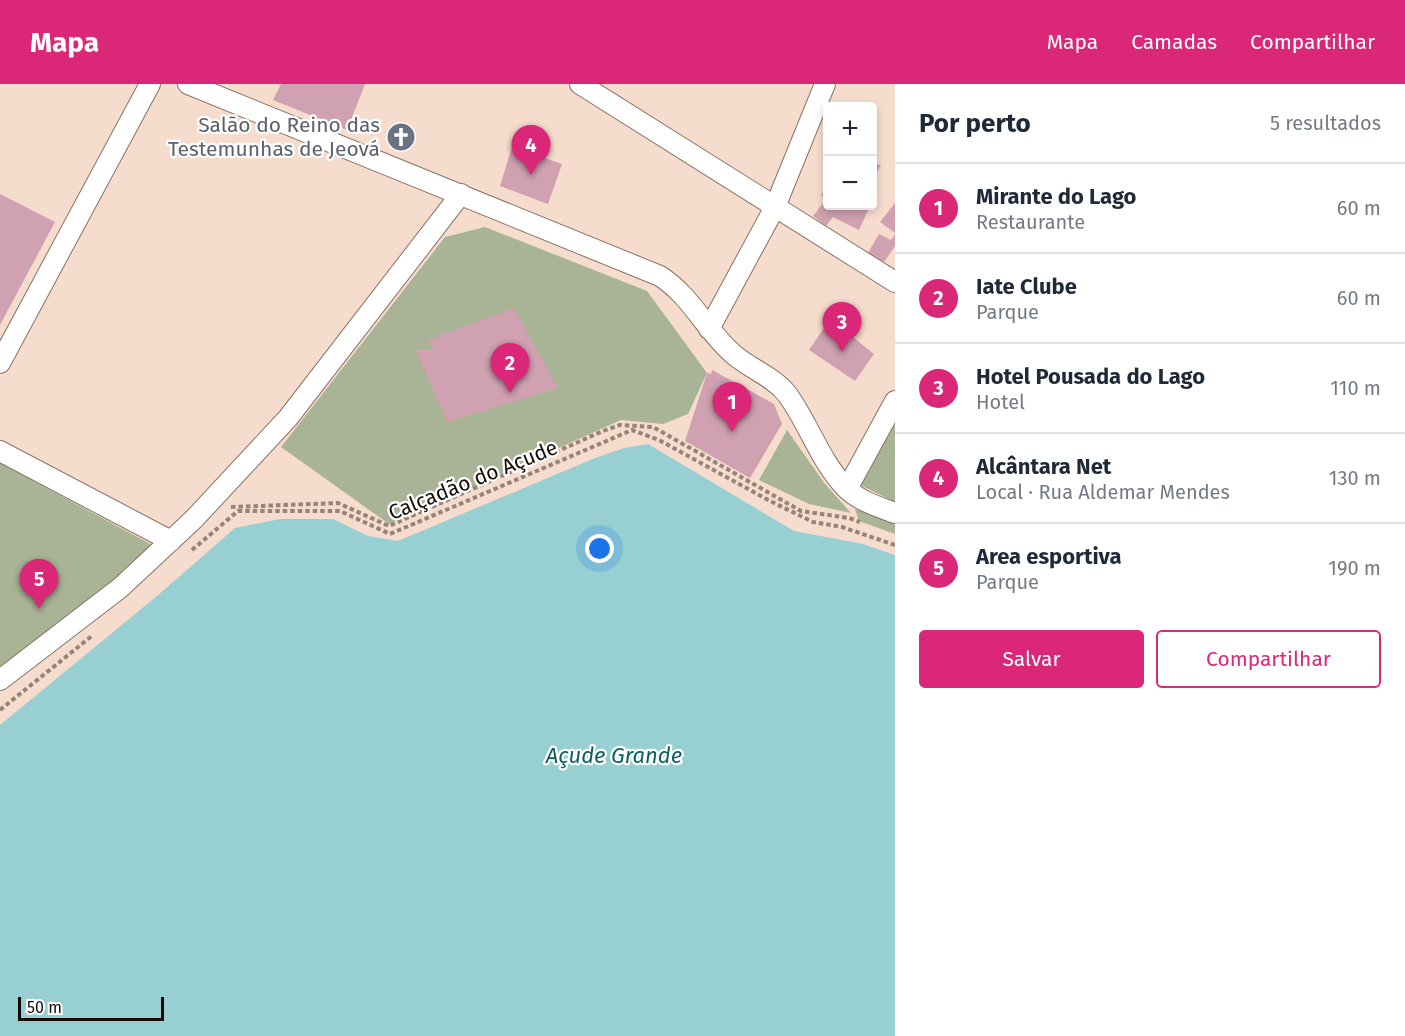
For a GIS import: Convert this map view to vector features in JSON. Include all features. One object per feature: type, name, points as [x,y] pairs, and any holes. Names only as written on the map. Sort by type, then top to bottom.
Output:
[{"type":"street","points":[[0,363],[150,84]]},
{"type":"street","points":[[188,84],[660,276],[686,297],[710,329],[734,355],[785,392],[829,465],[847,489],[895,513]]},
{"type":"street","points":[[580,84],[895,282]]},
{"type":"street","points":[[710,329],[775,207],[825,84]]},
{"type":"street","points":[[0,680],[120,588],[194,519],[288,418],[460,194]]},
{"type":"street","points":[[847,489],[895,401]]},
{"type":"street","points":[[0,451],[171,541]]},
{"type":"path","points":[[232,499],[225,508],[338,503],[389,526],[620,425],[653,428],[801,512],[868,524]]},
{"type":"path","name":"Calçadão do Açude","points":[[185,556],[238,511],[340,511],[390,534],[632,430],[659,440],[813,522],[843,527],[895,545]]},
{"type":"path","points":[[857,515],[859,521]]},
{"type":"path","points":[[0,710],[95,633]]},
{"type":"green space","points":[[485,227],[647,291],[707,373],[688,414],[663,424],[621,420],[389,524],[281,447],[445,237]]},
{"type":"green space","points":[[895,420],[895,502],[860,485]]},
{"type":"green space","points":[[787,430],[825,484],[851,513],[809,504],[759,480]]},
{"type":"green space","points":[[0,463],[154,546],[116,585],[0,674]]},
{"type":"green space","points":[[855,509],[895,523],[895,534],[859,521]]},
{"type":"water","name":"Açude Grande","points":[[648,444],[794,531],[863,544],[895,555],[895,1036],[0,1036],[0,725],[157,596],[235,528],[280,519],[333,519],[368,536],[398,541],[595,458],[624,448]]},
{"type":"building","points":[[281,84],[365,84],[347,130],[273,100]]},
{"type":"building","points":[[512,147],[562,164],[548,204],[500,186]]},
{"type":"building","points":[[0,194],[55,222],[0,325]]},
{"type":"building","points":[[823,203],[823,210],[868,210],[859,230],[833,217],[826,226],[813,216]]},
{"type":"building","points":[[895,203],[895,233],[880,222]]},
{"type":"building","points":[[879,234],[891,240],[895,234],[895,246],[884,262],[868,253]]},
{"type":"building","points":[[514,308],[558,388],[447,422],[416,350],[434,350],[428,340]]},
{"type":"building","points":[[830,319],[874,354],[855,381],[809,350]]},
{"type":"building","points":[[712,370],[774,404],[782,424],[750,478],[685,441],[707,373],[711,374]]},
{"type":"place","name":"Salão do Reino das Testemunhas de Jeová","points":[[401,137]]},
{"type":"place","name":"Alcântara Net","points":[[531,175]]},
{"type":"place","name":"Hotel Pousada do Lago","points":[[842,352]]},
{"type":"place","name":"Iate Clube","points":[[510,393]]},
{"type":"place","name":"Mirante do Lago","points":[[732,432]]},
{"type":"place","name":"Area esportiva","points":[[39,609]]}]
